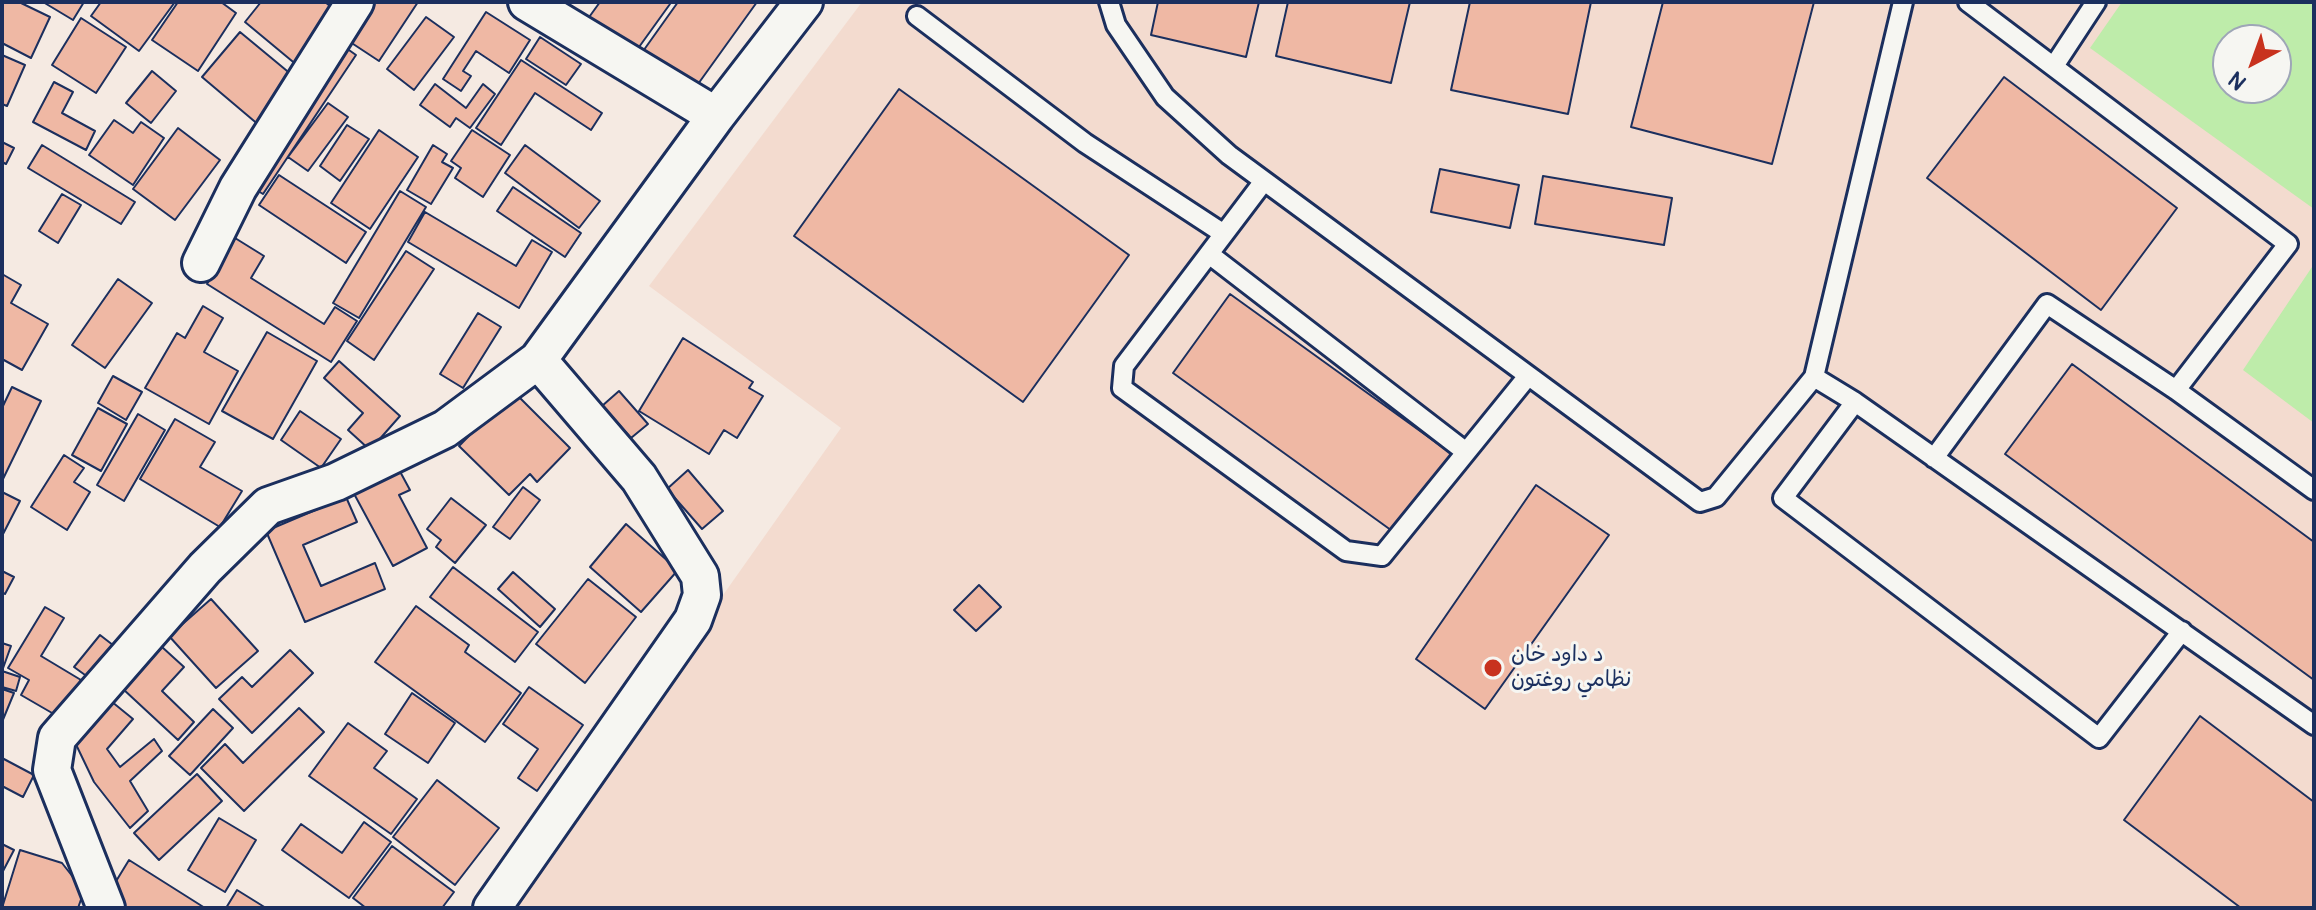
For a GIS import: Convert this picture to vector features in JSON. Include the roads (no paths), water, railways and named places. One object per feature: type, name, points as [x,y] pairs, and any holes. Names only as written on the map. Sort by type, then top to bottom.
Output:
[{"type":"street","points":[[201,263],[238,188],[355,2]]},
{"type":"street","points":[[527,2],[716,116]]},
{"type":"street","points":[[106,908],[52,770],[57,738],[205,568],[268,506],[336,482],[445,429],[538,360],[716,116],[804,2]]},
{"type":"street","points":[[492,908],[693,620],[702,595],[700,576],[639,478],[538,360]]},
{"type":"lane","points":[[1109,2],[1116,25],[1165,97],[1229,155],[1700,502],[1716,497],[1814,377],[1903,2]]},
{"type":"lane","points":[[1968,2],[2288,244],[2176,390]]},
{"type":"lane","points":[[2054,66],[2096,2]]},
{"type":"lane","points":[[917,16],[1085,143],[1224,234]]},
{"type":"lane","points":[[1264,181],[1124,366],[1122,388],[1346,551],[1382,556],[1528,376]]},
{"type":"lane","points":[[1209,254],[1466,452]]},
{"type":"lane","points":[[1934,458],[2047,304],[2176,390],[2314,490]]},
{"type":"lane","points":[[1814,377],[1855,402],[2314,725]]},
{"type":"lane","points":[[1855,402],[1783,498],[2099,738],[2182,631]]},
{"type":"place","name":"د داود خان نظامي روغتون","points":[[1493,668]]}]
